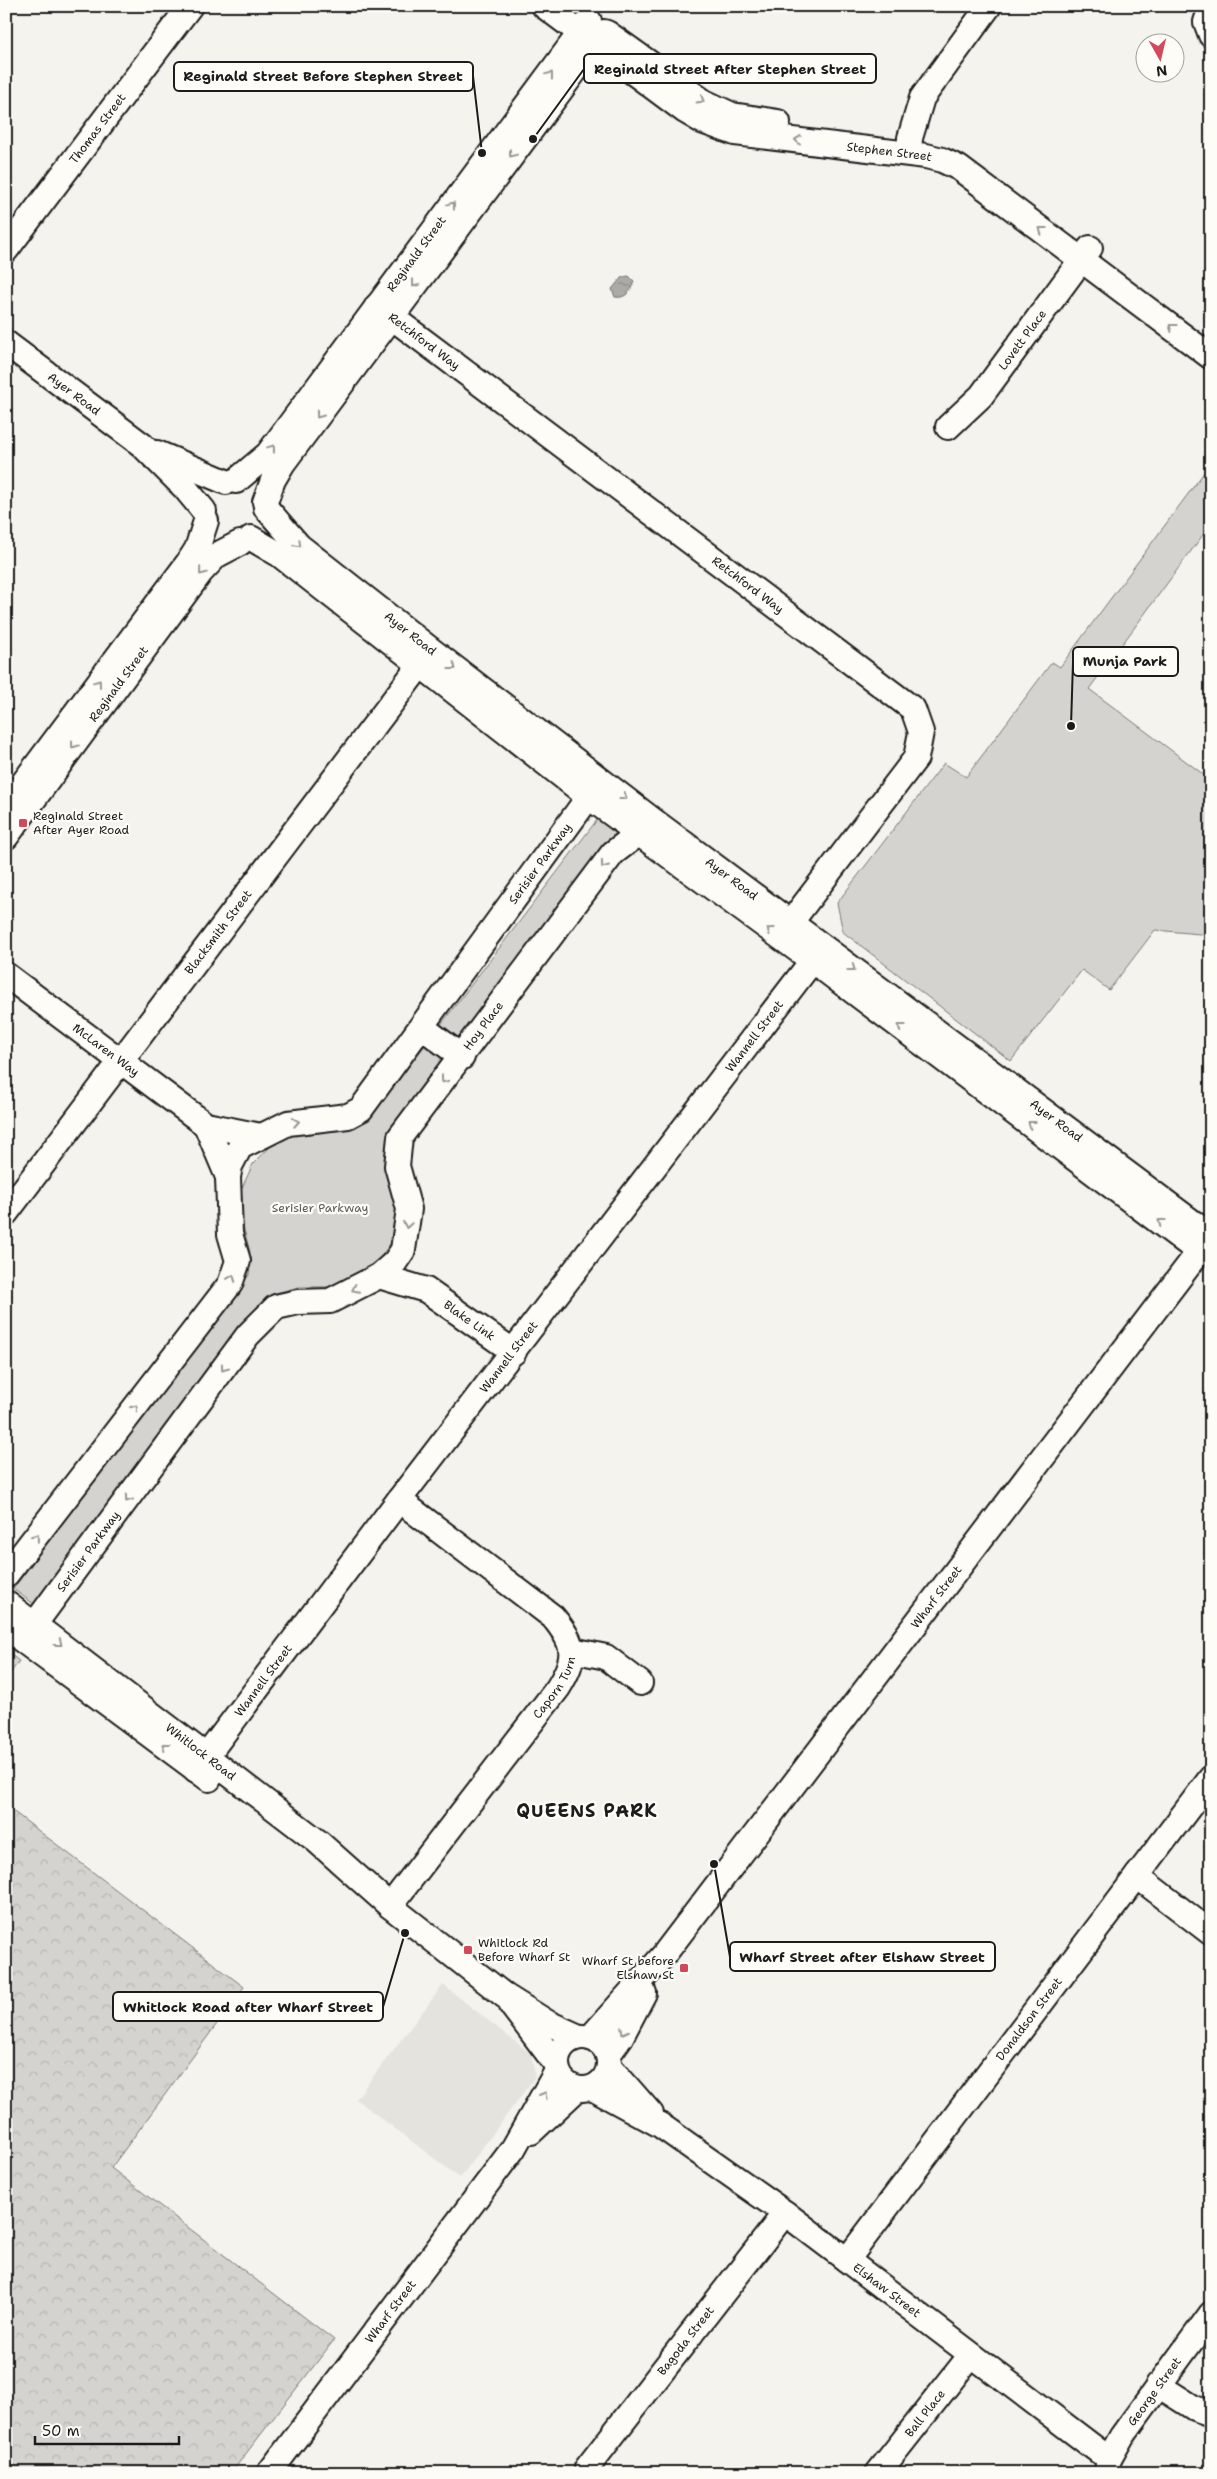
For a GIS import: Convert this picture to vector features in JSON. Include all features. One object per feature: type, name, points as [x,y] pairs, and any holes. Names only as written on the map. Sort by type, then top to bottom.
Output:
[{"type":"street","name":"Thomas Street","points":[[6,250],[190,6]]},
{"type":"street","name":"Stephen Street","points":[[544,6],[589,27],[685,111],[718,128],[740,134],[909,146],[959,168],[1211,336]]},
{"type":"street","points":[[909,146],[922,98],[989,6]]},
{"type":"street","points":[[1211,8],[1206,22],[1211,35]]},
{"type":"street","name":"Reginald Street","points":[[265,505],[273,480],[283,463],[384,311],[589,27]]},
{"type":"street","name":"Stephen Street","points":[[1086,253],[1211,357]]},
{"type":"street","name":"Lovett Place","points":[[948,427],[981,396],[1086,253]]},
{"type":"street","name":"Reginald Street","points":[[231,481],[268,454],[384,311]]},
{"type":"street","name":"Retchford Way","points":[[384,311],[913,709],[921,732],[916,758],[790,922]]},
{"type":"street","name":"Ayer Road","points":[[6,343],[142,445],[185,488],[205,516]]},
{"type":"street","name":"Ayer Road","points":[[142,445],[175,461],[231,481]]},
{"type":"street","points":[[231,481],[256,488],[265,505],[263,525],[246,540],[231,542],[215,535],[205,516],[210,493],[231,481]]},
{"type":"street","name":"Ayer Road","points":[[265,505],[299,546],[425,658]]},
{"type":"street","name":"Reginald Street","points":[[6,806],[188,563],[197,548],[205,516]]},
{"type":"street","name":"Reginald Street","points":[[6,837],[202,572],[217,555],[246,540]]},
{"type":"street","name":"Ayer Road","points":[[246,540],[280,555],[425,658],[644,826],[1207,1242]]},
{"type":"street","name":"Blacksmith Street","points":[[6,1214],[425,658]]},
{"type":"street","name":"Serisier Parkway","points":[[6,1575],[230,1284],[238,1261],[230,1234],[228,1177],[230,1166],[240,1147],[288,1122],[348,1116],[361,1109],[594,788]]},
{"type":"street","name":"Ayer Road","points":[[644,826],[790,922],[818,954]]},
{"type":"street","name":"Hoy Place","points":[[392,1263],[409,1209],[397,1166],[400,1137],[462,1057],[613,853],[644,826]]},
{"type":"street","name":"Wannell Street","points":[[201,1763],[399,1500],[818,954]]},
{"type":"street","name":"McLaren Way","points":[[6,975],[122,1060],[206,1125],[261,1136]]},
{"type":"street","points":[[422,1027],[462,1057]]},
{"type":"street","name":"McLaren Way","points":[[206,1125],[228,1177]]},
{"type":"street","name":"Wharf Street","points":[[585,2037],[663,1956],[1207,1242]]},
{"type":"street","name":"Serisier Parkway","points":[[21,1631],[248,1336],[276,1307],[298,1302],[330,1301],[392,1263]]},
{"type":"street","name":"Blake Link","points":[[392,1263],[426,1290],[514,1352]]},
{"type":"street","name":"Blake Link","points":[[392,1263],[426,1290]]},
{"type":"street","name":"Caporn Turn","points":[[390,1906],[558,1688],[568,1671],[572,1650],[565,1632],[553,1617],[399,1500]]},
{"type":"street","name":"Whitlock Road","points":[[6,1603],[21,1631],[201,1763],[317,1841],[390,1906],[505,1996],[548,2023],[585,2037]]},
{"type":"street","points":[[572,1650],[606,1657],[640,1683]]},
{"type":"street","name":"Donaldson Street","points":[[847,2260],[1211,1778]]},
{"type":"street","points":[[1137,1876],[1211,1933]]},
{"type":"street","name":"Wharf Street","points":[[609,2060],[663,1956]]},
{"type":"street","name":"Whitlock Road","points":[[505,1996],[557,2067]]},
{"type":"street","points":[[585,2037],[602,2044],[609,2060],[604,2079],[584,2088],[568,2085],[557,2067],[562,2046],[585,2037]]},
{"type":"street","name":"Elshaw Street","points":[[609,2060],[660,2125]]},
{"type":"street","name":"Wharf Street","points":[[270,2473],[513,2149],[557,2067]]},
{"type":"street","name":"Wharf Street","points":[[513,2149],[584,2088]]},
{"type":"street","name":"Elshaw Street","points":[[584,2088],[660,2125],[785,2213],[971,2354],[1107,2466]]},
{"type":"street","name":"Bagoda Street","points":[[588,2468],[785,2213]]},
{"type":"street","name":"George Street","points":[[1107,2466],[1122,2436],[1211,2314]]},
{"type":"street","name":"Ball Place","points":[[878,2473],[971,2354]]},
{"type":"street","points":[[1158,2385],[1194,2408],[1211,2414]]},
{"type":"shaded area","points":[[443,1985],[531,2054],[535,2077],[460,2178],[356,2099]]},
{"type":"green space","points":[[1211,463],[1211,524],[1089,689],[1211,780],[1211,935],[1155,930],[1109,990],[1082,970],[1011,1061],[843,932],[837,903],[944,763],[966,777],[1052,662],[1060,667]]},
{"type":"green space","name":"Serisier Parkway","points":[[600,816],[619,830],[389,1138],[399,1212],[395,1237],[377,1262],[354,1279],[330,1287],[299,1287],[272,1294],[188,1396],[34,1604],[13,1589],[249,1275],[250,1252],[240,1215],[241,1190],[253,1164],[275,1142],[307,1130],[336,1131],[368,1120]]},
{"type":"green space","points":[[6,1651],[19,1661],[6,1679]]},
{"type":"green space","points":[[6,1806],[244,1987],[111,2168],[334,2340],[231,2473],[6,2473]]},
{"type":"water","points":[[629,276],[634,281],[630,291],[622,297],[615,297],[612,289],[622,277]]},
{"type":"place","name":"Reginald Street After Stephen Street","points":[[533,139]]},
{"type":"place","name":"Reginald Street Before Stephen Street","points":[[482,153]]},
{"type":"place","name":"Munja Park","points":[[1071,726]]},
{"type":"place","name":"Reginald Street After Ayer Road","points":[[23,823]]},
{"type":"place","name":"Wharf Street after Elshaw Street","points":[[714,1864]]},
{"type":"place","name":"Whitlock Road after Wharf Street","points":[[405,1933]]},
{"type":"place","name":"Whitlock Rd Before Wharf St","points":[[468,1950]]},
{"type":"place","name":"Wharf St before Elshaw St","points":[[684,1968]]},
{"type":"district","name":"QUEENS PARK","points":[[587,1811]]}]
